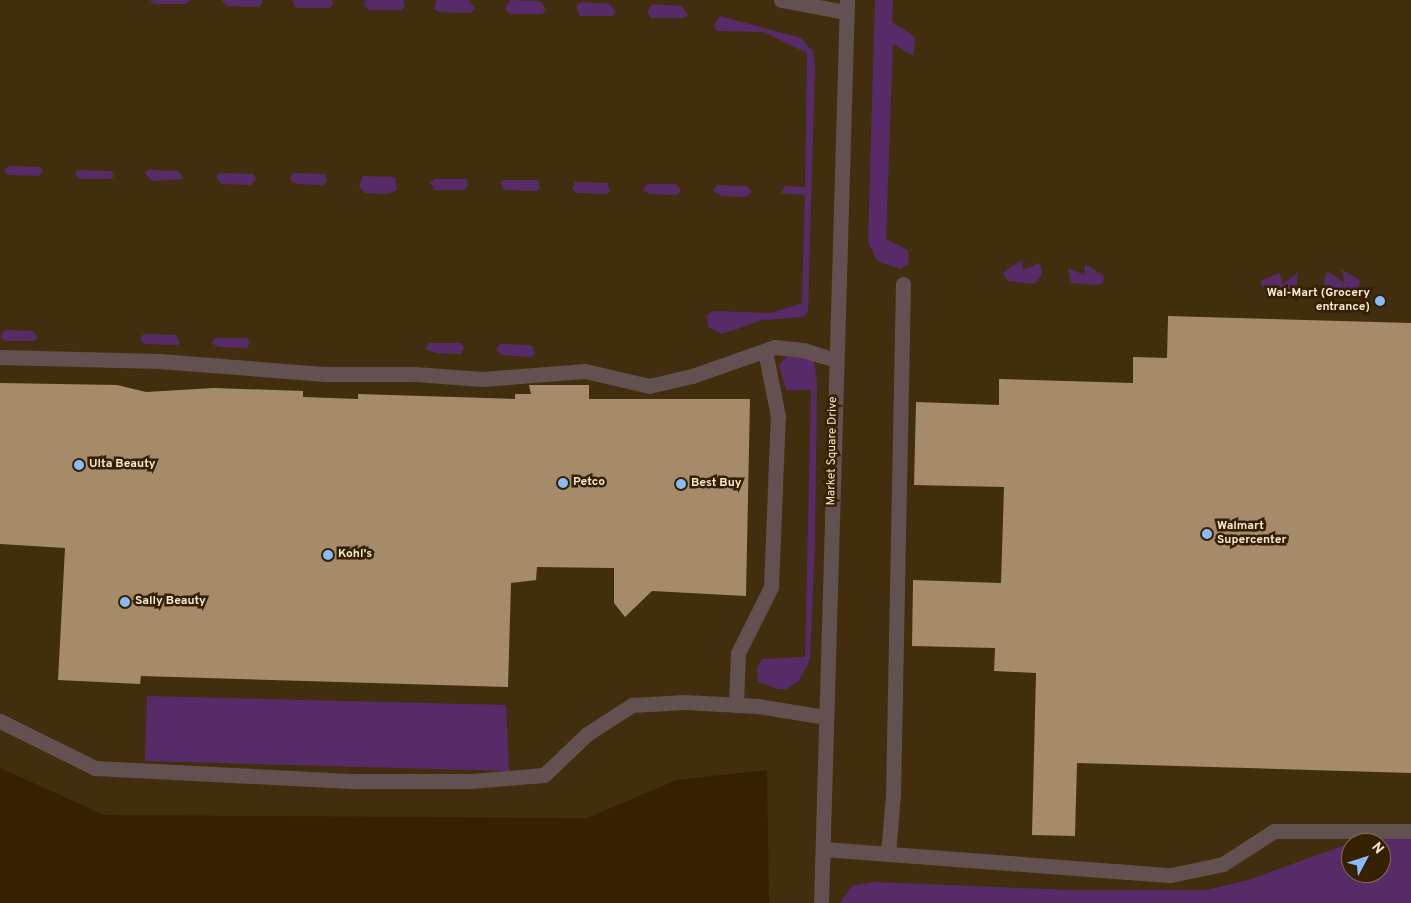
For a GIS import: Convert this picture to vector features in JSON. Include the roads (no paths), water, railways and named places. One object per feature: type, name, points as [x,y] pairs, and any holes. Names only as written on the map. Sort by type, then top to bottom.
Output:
[{"type":"street","points":[[781,0],[846,6]]},
{"type":"street","name":"Market Square Drive","points":[[821,903],[846,6]]},
{"type":"street","points":[[888,854],[893,794],[903,284]]},
{"type":"street","points":[[0,357],[159,361],[325,374],[415,374],[482,380],[585,371],[648,386],[692,376],[776,348],[803,350],[835,360]]},
{"type":"street","points":[[736,705],[738,653],[771,587],[778,416],[765,351]]},
{"type":"street","points":[[0,720],[95,768],[355,781],[471,781],[544,775],[587,734],[632,705],[686,702],[736,705],[826,717]]},
{"type":"street","points":[[822,849],[1171,875],[1223,864],[1274,831],[1411,831]]},
{"type":"place","name":"Wal-Mart (Grocery entrance)","points":[[1380,301]]},
{"type":"place","name":"Ulta Beauty","points":[[79,465]]},
{"type":"place","name":"Petco","points":[[563,483]]},
{"type":"place","name":"Best Buy","points":[[681,484]]},
{"type":"place","name":"Walmart Supercenter","points":[[1207,534]]},
{"type":"place","name":"Kohl's","points":[[328,555]]},
{"type":"place","name":"Sally Beauty","points":[[125,602]]}]
